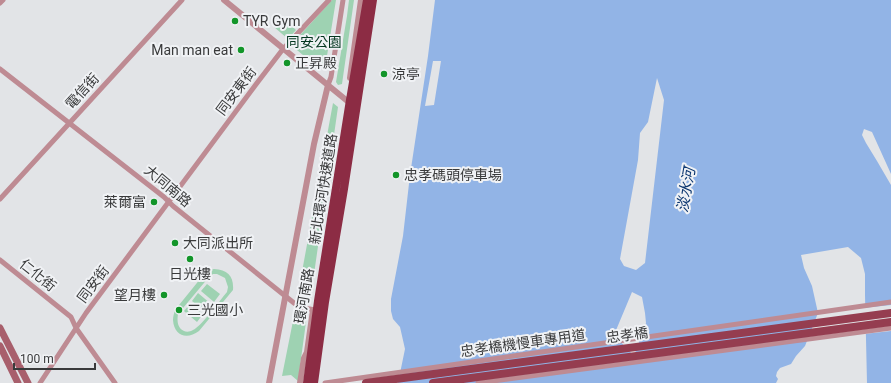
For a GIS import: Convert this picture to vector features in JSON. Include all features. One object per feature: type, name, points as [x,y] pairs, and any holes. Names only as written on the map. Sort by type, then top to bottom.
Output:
[{"type":"highway","name":"新北環河快速道路","points":[[307,383],[318,301],[366,0]]},
{"type":"highway","name":"新北環河快速道路","points":[[314,383],[325,302],[374,0]]},
{"type":"main road","name":"忠孝橋","points":[[366,383],[891,313]]},
{"type":"main road","name":"忠孝橋","points":[[433,383],[891,322]]},
{"type":"main road","points":[[0,328],[28,383]]},
{"type":"main road","points":[[0,346],[18,383]]},
{"type":"street","points":[[0,3],[3,0]]},
{"type":"street","name":"電信街","points":[[0,199],[182,0]]},
{"type":"street","points":[[224,0],[357,109]]},
{"type":"street","name":"同安東街","points":[[169,202],[283,49],[330,0]]},
{"type":"street","points":[[328,85],[331,77],[343,0]]},
{"type":"street","name":"環河南路","points":[[300,383],[304,358],[307,352],[313,309],[332,204],[361,0]]},
{"type":"street","points":[[314,383],[324,311],[374,0]]},
{"type":"street","name":"大同南路","points":[[0,69],[164,197],[172,206],[299,307],[324,311]]},
{"type":"street","name":"環河南路","points":[[269,383],[314,144],[328,85]]},
{"type":"street","name":"同安街","points":[[40,383],[86,313],[169,202]]},
{"type":"street","name":"仁化街","points":[[0,260],[70,317],[114,383]]},
{"type":"street","name":"忠孝橋機慢車專用道","points":[[325,383],[891,302]]},
{"type":"street","points":[[478,383],[891,328]]},
{"type":"green space","name":"同安公園","points":[[332,0],[336,0],[326,62],[320,67],[316,66],[291,45]]},
{"type":"green space","points":[[349,0],[354,0],[342,84],[338,85],[336,82]]},
{"type":"green space","points":[[282,17],[296,30],[288,39],[274,27]]},
{"type":"green space","points":[[333,103],[338,107],[310,302],[297,299]]},
{"type":"green space","points":[[214,269],[226,272],[231,277],[233,290],[199,331],[186,336],[182,335],[176,330],[174,325],[173,319],[175,310],[209,270]],"holes":[[[213,274],[217,274],[225,278],[228,287],[227,292],[196,328],[188,332],[182,330],[178,324],[178,314],[209,277]]]},
{"type":"green space","points":[[207,284],[220,294],[214,302],[201,291]]},
{"type":"green space","points":[[198,293],[211,304],[205,312],[192,301]]},
{"type":"green space","points":[[190,304],[203,314],[197,322],[184,311]]},
{"type":"green space","points":[[294,316],[306,322],[298,381],[291,375],[282,376]]},
{"type":"water","name":"淡水河","points":[[435,0],[891,0],[891,174],[872,132],[864,129],[862,135],[891,185],[891,383],[867,383],[865,274],[861,258],[848,247],[801,255],[804,268],[812,286],[818,313],[805,346],[791,364],[780,368],[777,372],[776,376],[778,379],[776,383],[398,383],[405,349],[400,327],[393,319],[391,299],[403,236],[410,175]],"holes":[[[657,78],[664,100],[645,263],[636,270],[624,266],[620,259],[638,160],[640,133],[648,122]],[[632,292],[642,297],[646,323],[634,356],[614,335]]]},
{"type":"pier","points":[[433,61],[441,61],[434,105],[425,106]]},
{"type":"pier","points":[[891,305],[891,331],[864,334],[863,308]]},
{"type":"place","name":"TYR Gym","points":[[235,21]]},
{"type":"place","name":"Man man eat","points":[[241,50]]},
{"type":"place","name":"正昇殿","points":[[287,63]]},
{"type":"place","name":"涼亭","points":[[384,74]]},
{"type":"place","name":"忠孝碼頭停車場","points":[[396,175]]},
{"type":"place","name":"萊爾富","points":[[154,202]]},
{"type":"place","name":"大同派出所","points":[[175,243]]},
{"type":"place","name":"日光樓","points":[[190,259]]},
{"type":"place","name":"望月樓","points":[[164,295]]},
{"type":"place","name":"三光國小","points":[[179,310]]}]
